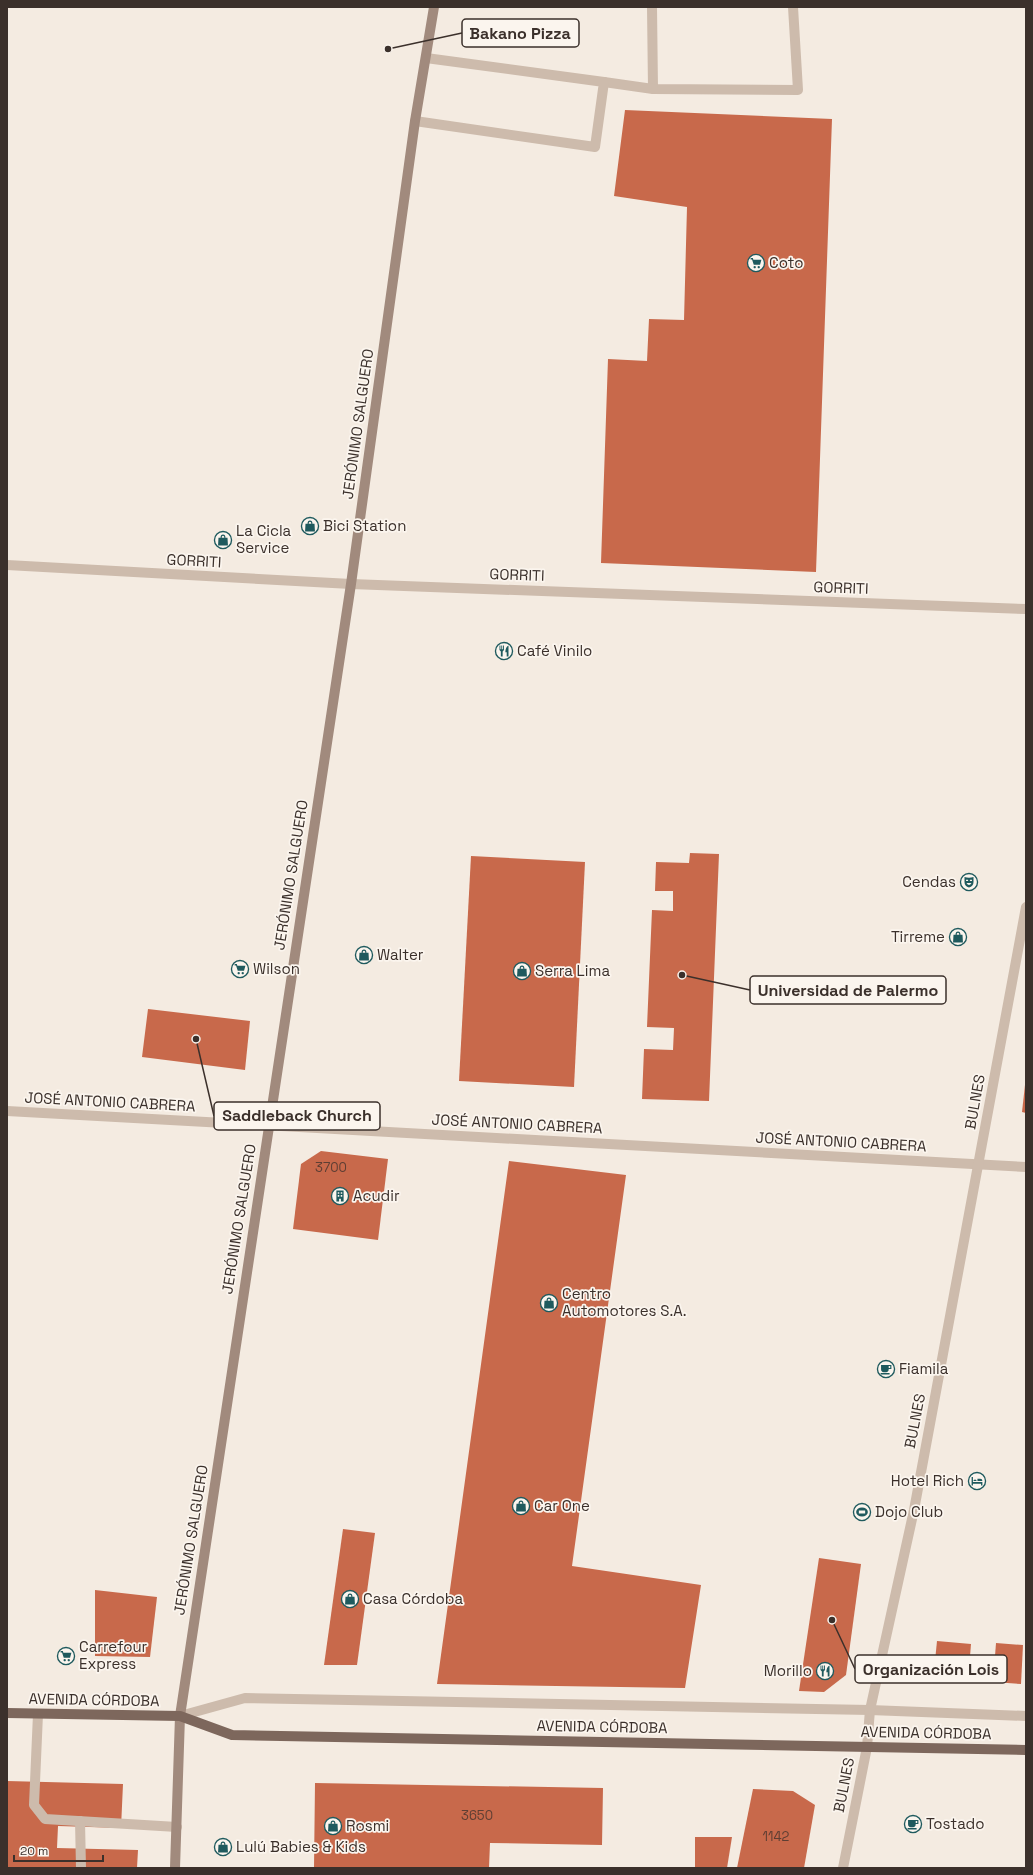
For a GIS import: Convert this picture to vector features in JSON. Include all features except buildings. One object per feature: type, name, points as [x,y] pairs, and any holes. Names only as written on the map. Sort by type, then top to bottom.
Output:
[{"type":"main road","name":"AVENIDA CÓRDOBA","points":[[7,1713],[180,1716],[232,1735],[1026,1750]]},
{"type":"street","name":"JERÓNIMO SALGUERO","points":[[175,1868],[180,1716],[351,584],[415,121],[434,7]]},
{"type":"street","points":[[652,7],[653,89]]},
{"type":"street","points":[[426,58],[653,89],[798,90],[793,7]]},
{"type":"street","points":[[415,121],[595,147],[604,82]]},
{"type":"street","name":"GORRITI","points":[[7,565],[351,584],[1026,610]]},
{"type":"street","name":"BULNES","points":[[843,1868],[867,1746],[870,1710],[914,1510],[1026,907]]},
{"type":"street","name":"JOSÉ ANTONIO CABRERA","points":[[7,1111],[1026,1167]]},
{"type":"street","name":"AVENIDA CÓRDOBA","points":[[180,1716],[245,1698],[870,1710],[1026,1716]]},
{"type":"street","points":[[38,1714],[34,1806],[46,1819],[176,1827]]},
{"type":"street","points":[[80,1821],[81,1868]]},
{"type":"place","name":"Bakano Pizza","points":[[388,49]]},
{"type":"place","name":"Coto","points":[[756,263]]},
{"type":"place","name":"Bici Station","points":[[310,526]]},
{"type":"place","name":"La Cicla Service","points":[[223,540]]},
{"type":"place","name":"Café Vinilo","points":[[504,651]]},
{"type":"place","name":"Cendas","points":[[969,882]]},
{"type":"place","name":"Tirreme","points":[[958,937]]},
{"type":"place","name":"Walter","points":[[364,955]]},
{"type":"place","name":"Wilson","points":[[240,969]]},
{"type":"place","name":"Serra Lima","points":[[522,971]]},
{"type":"place","name":"Universidad de Palermo","points":[[682,975]]},
{"type":"place","name":"Saddleback Church","points":[[196,1039]]},
{"type":"place","name":"Acudir","points":[[340,1196]]},
{"type":"place","name":"Centro Automotores S.A.","points":[[549,1303]]},
{"type":"place","name":"Fiamila","points":[[886,1369]]},
{"type":"place","name":"Hotel Rich","points":[[977,1481]]},
{"type":"place","name":"Car One","points":[[521,1506]]},
{"type":"place","name":"Dojo Club","points":[[862,1512]]},
{"type":"place","name":"Casa Córdoba","points":[[350,1599]]},
{"type":"place","name":"Organización Lois","points":[[832,1620]]},
{"type":"place","name":"Carrefour Express","points":[[66,1656]]},
{"type":"place","name":"Morillo","points":[[825,1671]]},
{"type":"place","name":"Tostado","points":[[913,1824]]},
{"type":"place","name":"Rosmi","points":[[333,1826]]},
{"type":"place","name":"Lulú Babies & Kids","points":[[223,1847]]}]
